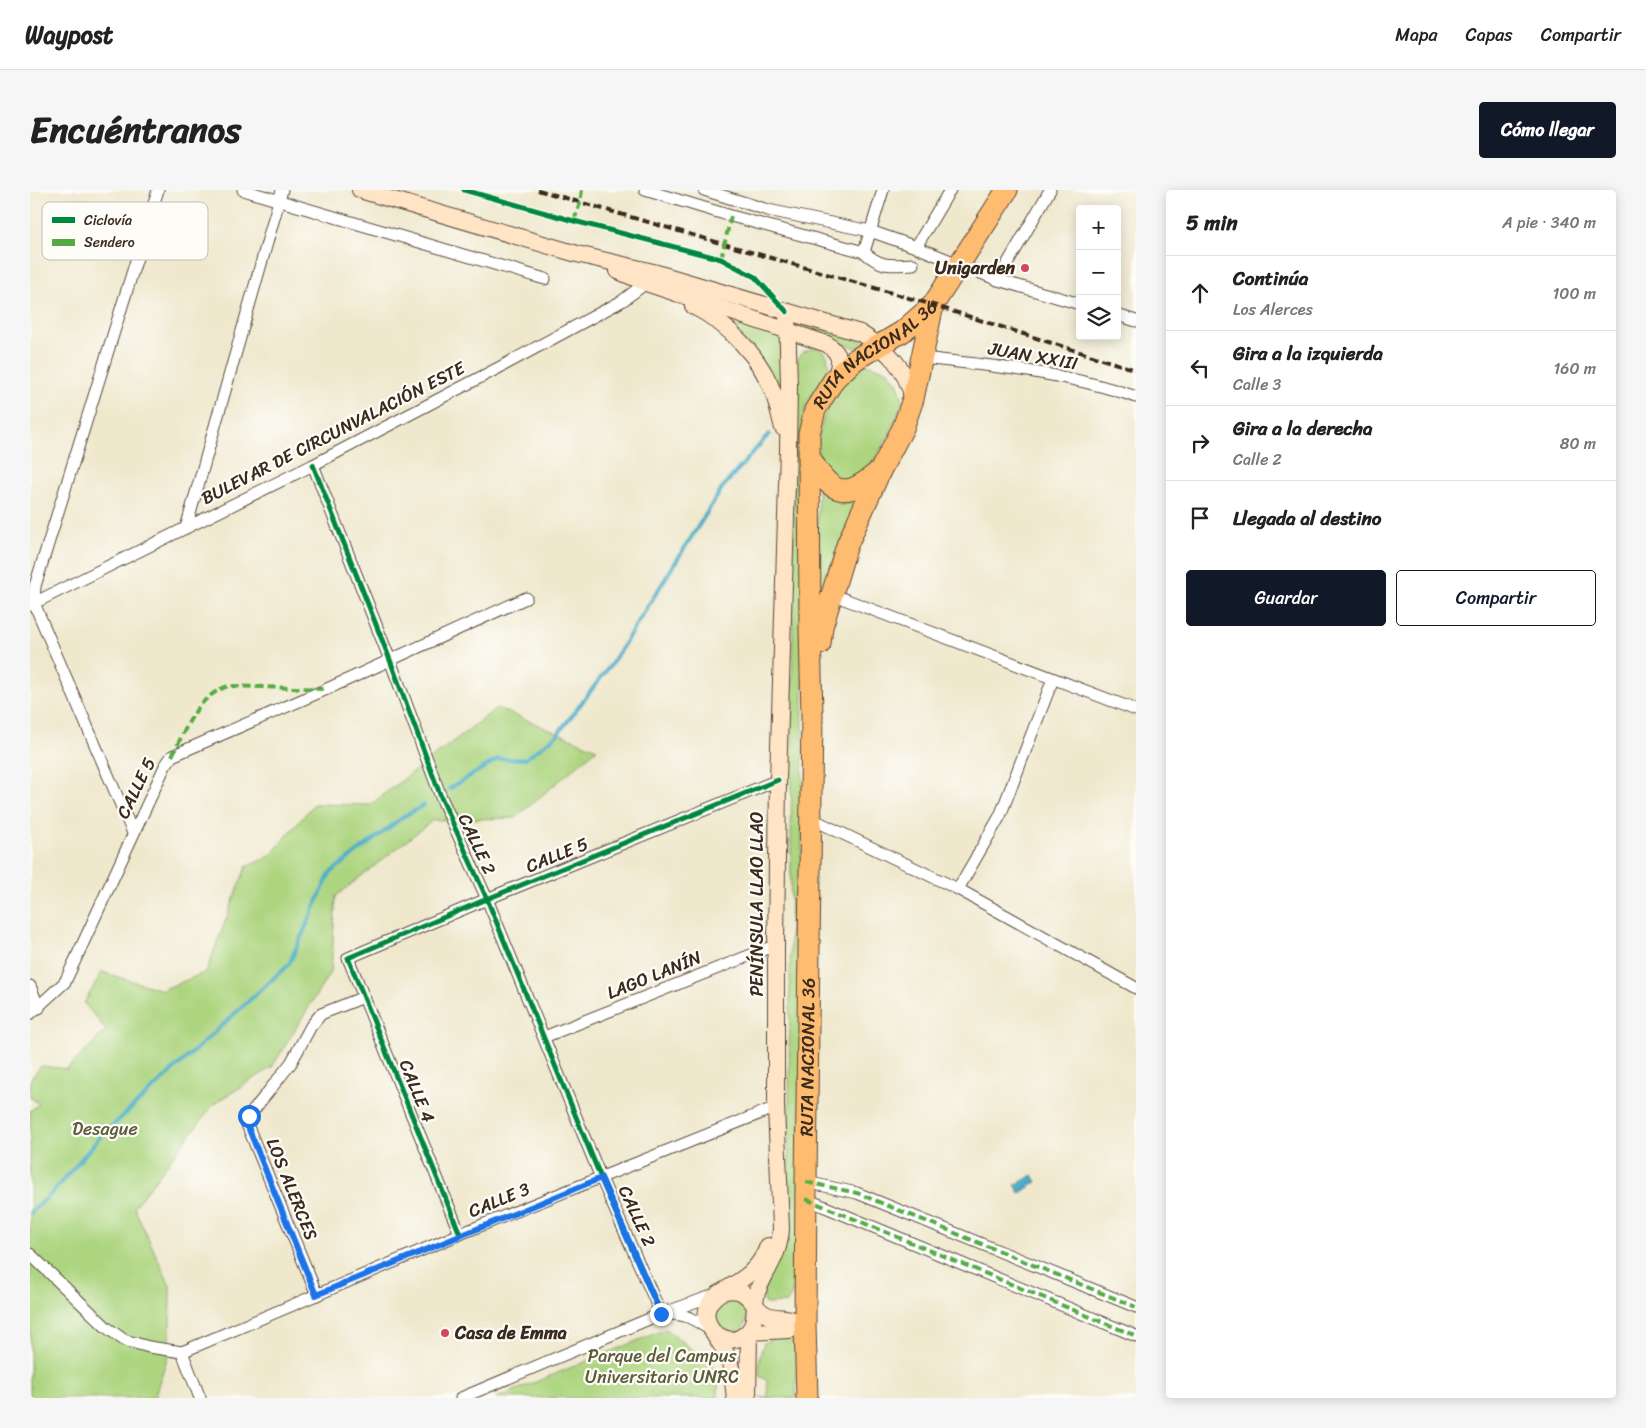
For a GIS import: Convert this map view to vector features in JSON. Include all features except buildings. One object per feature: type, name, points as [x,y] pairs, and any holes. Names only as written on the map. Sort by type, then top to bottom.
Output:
[{"type":"highway","points":[[933,305],[1007,190]]},
{"type":"highway","name":"RUTA NACIONAL 36","points":[[806,1398],[806,1190],[812,715],[809,434],[815,410],[835,378],[856,359],[902,332],[933,305]]},
{"type":"highway","name":"RUTA NACIONAL 36","points":[[812,715],[822,627],[847,545],[903,428],[913,399],[933,305]]},
{"type":"highway","points":[[810,458],[819,474],[827,483],[843,491],[865,483],[882,469]]},
{"type":"main road","points":[[360,190],[577,254],[653,272],[860,333],[879,345],[893,358],[905,375],[913,399]]},
{"type":"main road","points":[[577,254],[646,283],[827,344],[840,357],[840,365],[835,378]]},
{"type":"main road","name":"PENÍNSULA LLAO LLAO","points":[[646,283],[703,311],[734,333],[756,360],[774,393],[788,450]]},
{"type":"main road","name":"PENÍNSULA LLAO LLAO","points":[[754,1306],[760,1287],[780,1244],[781,1229],[776,1107],[776,945],[778,780],[788,450],[788,312]]},
{"type":"main road","name":"PENÍNSULA LLAO LLAO","points":[[719,1293],[742,1280],[754,1270],[765,1254],[771,1237],[778,1178]]},
{"type":"main road","points":[[735,1398],[730,1361],[707,1322],[706,1311],[710,1300],[719,1293],[732,1290],[741,1292],[754,1306],[767,1315],[805,1324]]},
{"type":"main road","points":[[748,1398],[749,1332],[755,1317],[754,1306]]},
{"type":"main road","points":[[713,1332],[724,1339],[732,1340],[738,1339],[749,1332],[789,1330],[805,1324]]},
{"type":"street","points":[[154,202],[158,190]]},
{"type":"street","points":[[243,190],[280,195],[545,279]]},
{"type":"street","points":[[645,190],[731,216],[864,252],[875,262],[888,265],[913,264]]},
{"type":"street","points":[[704,190],[768,210],[870,231],[916,247],[998,280],[1076,303]]},
{"type":"street","points":[[864,252],[883,190]]},
{"type":"street","points":[[916,247],[950,190]]},
{"type":"street","points":[[998,280],[1050,190]]},
{"type":"street","points":[[186,528],[280,195]]},
{"type":"street","points":[[133,833],[32,604],[34,586],[136,260]]},
{"type":"street","name":"BULEVAR DE CIRCUNVALACIÓN ESTE","points":[[32,604],[313,465],[495,370],[622,301],[646,283]]},
{"type":"street","points":[[1121,316],[1136,320]]},
{"type":"street","name":"JUAN XXIII","points":[[922,358],[980,364],[1044,375],[1110,388],[1136,398]]},
{"type":"street","name":"CALLE 2","points":[[313,465],[390,660],[441,797],[487,898],[601,1178],[661,1314]]},
{"type":"street","points":[[832,594],[1136,710]]},
{"type":"street","name":"CALLE 5","points":[[34,1011],[65,982],[133,833],[165,766],[172,756],[327,689],[526,598]]},
{"type":"street","points":[[958,889],[1000,816],[1053,679]]},
{"type":"street","name":"CALLE 5","points":[[348,958],[487,898],[778,780]]},
{"type":"street","points":[[810,818],[958,889],[1136,988]]},
{"type":"street","name":"LAGO LANÍN","points":[[544,1037],[776,945]]},
{"type":"street","name":"CALLE 4","points":[[348,958],[460,1234]]},
{"type":"street","points":[[30,986],[34,1011]]},
{"type":"street","name":"LOS ALERCES","points":[[316,1295],[246,1122],[291,1063],[321,1014],[364,998]]},
{"type":"street","name":"CALLE 3","points":[[182,1352],[460,1234],[776,1107]]},
{"type":"street","points":[[806,1190],[857,1193],[1136,1307]]},
{"type":"street","points":[[806,1190],[1136,1336]]},
{"type":"street","points":[[30,1254],[106,1327],[124,1340],[149,1347],[182,1352],[200,1398]]},
{"type":"street","points":[[461,1398],[661,1314],[719,1293]]},
{"type":"street","points":[[661,1314],[681,1314],[692,1317],[713,1332]]},
{"type":"green space","points":[[725,318],[782,335],[782,393]]},
{"type":"green space","points":[[795,318],[869,344],[860,349],[794,327]]},
{"type":"green space","points":[[817,347],[827,355],[829,368],[805,407],[799,1283],[787,1303],[765,1304],[763,1291],[788,1218],[795,363],[803,352]]},
{"type":"green space","points":[[867,364],[888,371],[898,384],[903,401],[889,435],[868,470],[851,481],[834,480],[823,467],[819,454],[820,430],[829,405],[843,383],[850,375]]},
{"type":"green space","points":[[818,488],[830,497],[840,500],[851,499],[865,493],[816,621]]},
{"type":"green space","name":"Desague","points":[[497,708],[597,749],[515,818],[433,820],[336,896],[331,971],[272,1067],[214,1104],[134,1207],[170,1286],[170,1350],[154,1398],[30,1398],[30,1111],[39,1104],[30,1097],[30,1080],[41,1066],[67,1069],[106,1030],[84,1003],[102,972],[162,990],[206,972],[246,867],[270,856],[314,804],[370,805]]},
{"type":"green space","points":[[731,1298],[738,1299],[743,1303],[747,1308],[747,1322],[743,1327],[738,1331],[731,1332],[724,1331],[719,1327],[715,1322],[714,1315],[715,1308],[719,1303],[724,1299]]},
{"type":"green space","name":"Parque del Campus Universitario UNRC","points":[[666,1329],[718,1370],[718,1398],[496,1398]]},
{"type":"green space","points":[[777,1336],[790,1338],[796,1351],[796,1398],[759,1398],[768,1397],[767,1380],[759,1376],[760,1356],[764,1343]]},
{"type":"water","points":[[1033,1175],[1037,1182],[1020,1193],[1015,1185]]},
{"type":"waterway","points":[[449,789],[498,759],[525,759],[557,735],[612,663],[723,487],[769,434]]},
{"type":"waterway","points":[[30,1213],[52,1193],[99,1138],[289,964],[330,873],[403,817],[424,805]]},
{"type":"railway","points":[[538,190],[933,305],[1136,370]]},
{"type":"marked path","points":[[574,221],[582,190]]},
{"type":"marked path","points":[[721,259],[731,216]]},
{"type":"marked path","points":[[172,756],[193,715],[200,706],[207,698],[228,686],[327,689]]},
{"type":"marked path","points":[[806,1182],[857,1193],[1136,1307]]},
{"type":"marked path","points":[[806,1199],[1136,1336]]},
{"type":"cycle path","points":[[464,190],[721,259],[755,277],[787,312]]},
{"type":"cycle path","points":[[313,465],[390,660],[441,797],[487,899],[601,1178],[661,1314]]},
{"type":"cycle path","points":[[460,1234],[348,958],[778,780]]},
{"type":"place","name":"Unigarden","points":[[1025,268]]},
{"type":"place","name":"Casa de Emma","points":[[445,1333]]},
{"type":"route","points":[[249,1116],[246,1122],[316,1295],[460,1234],[601,1178],[661,1314]]}]
